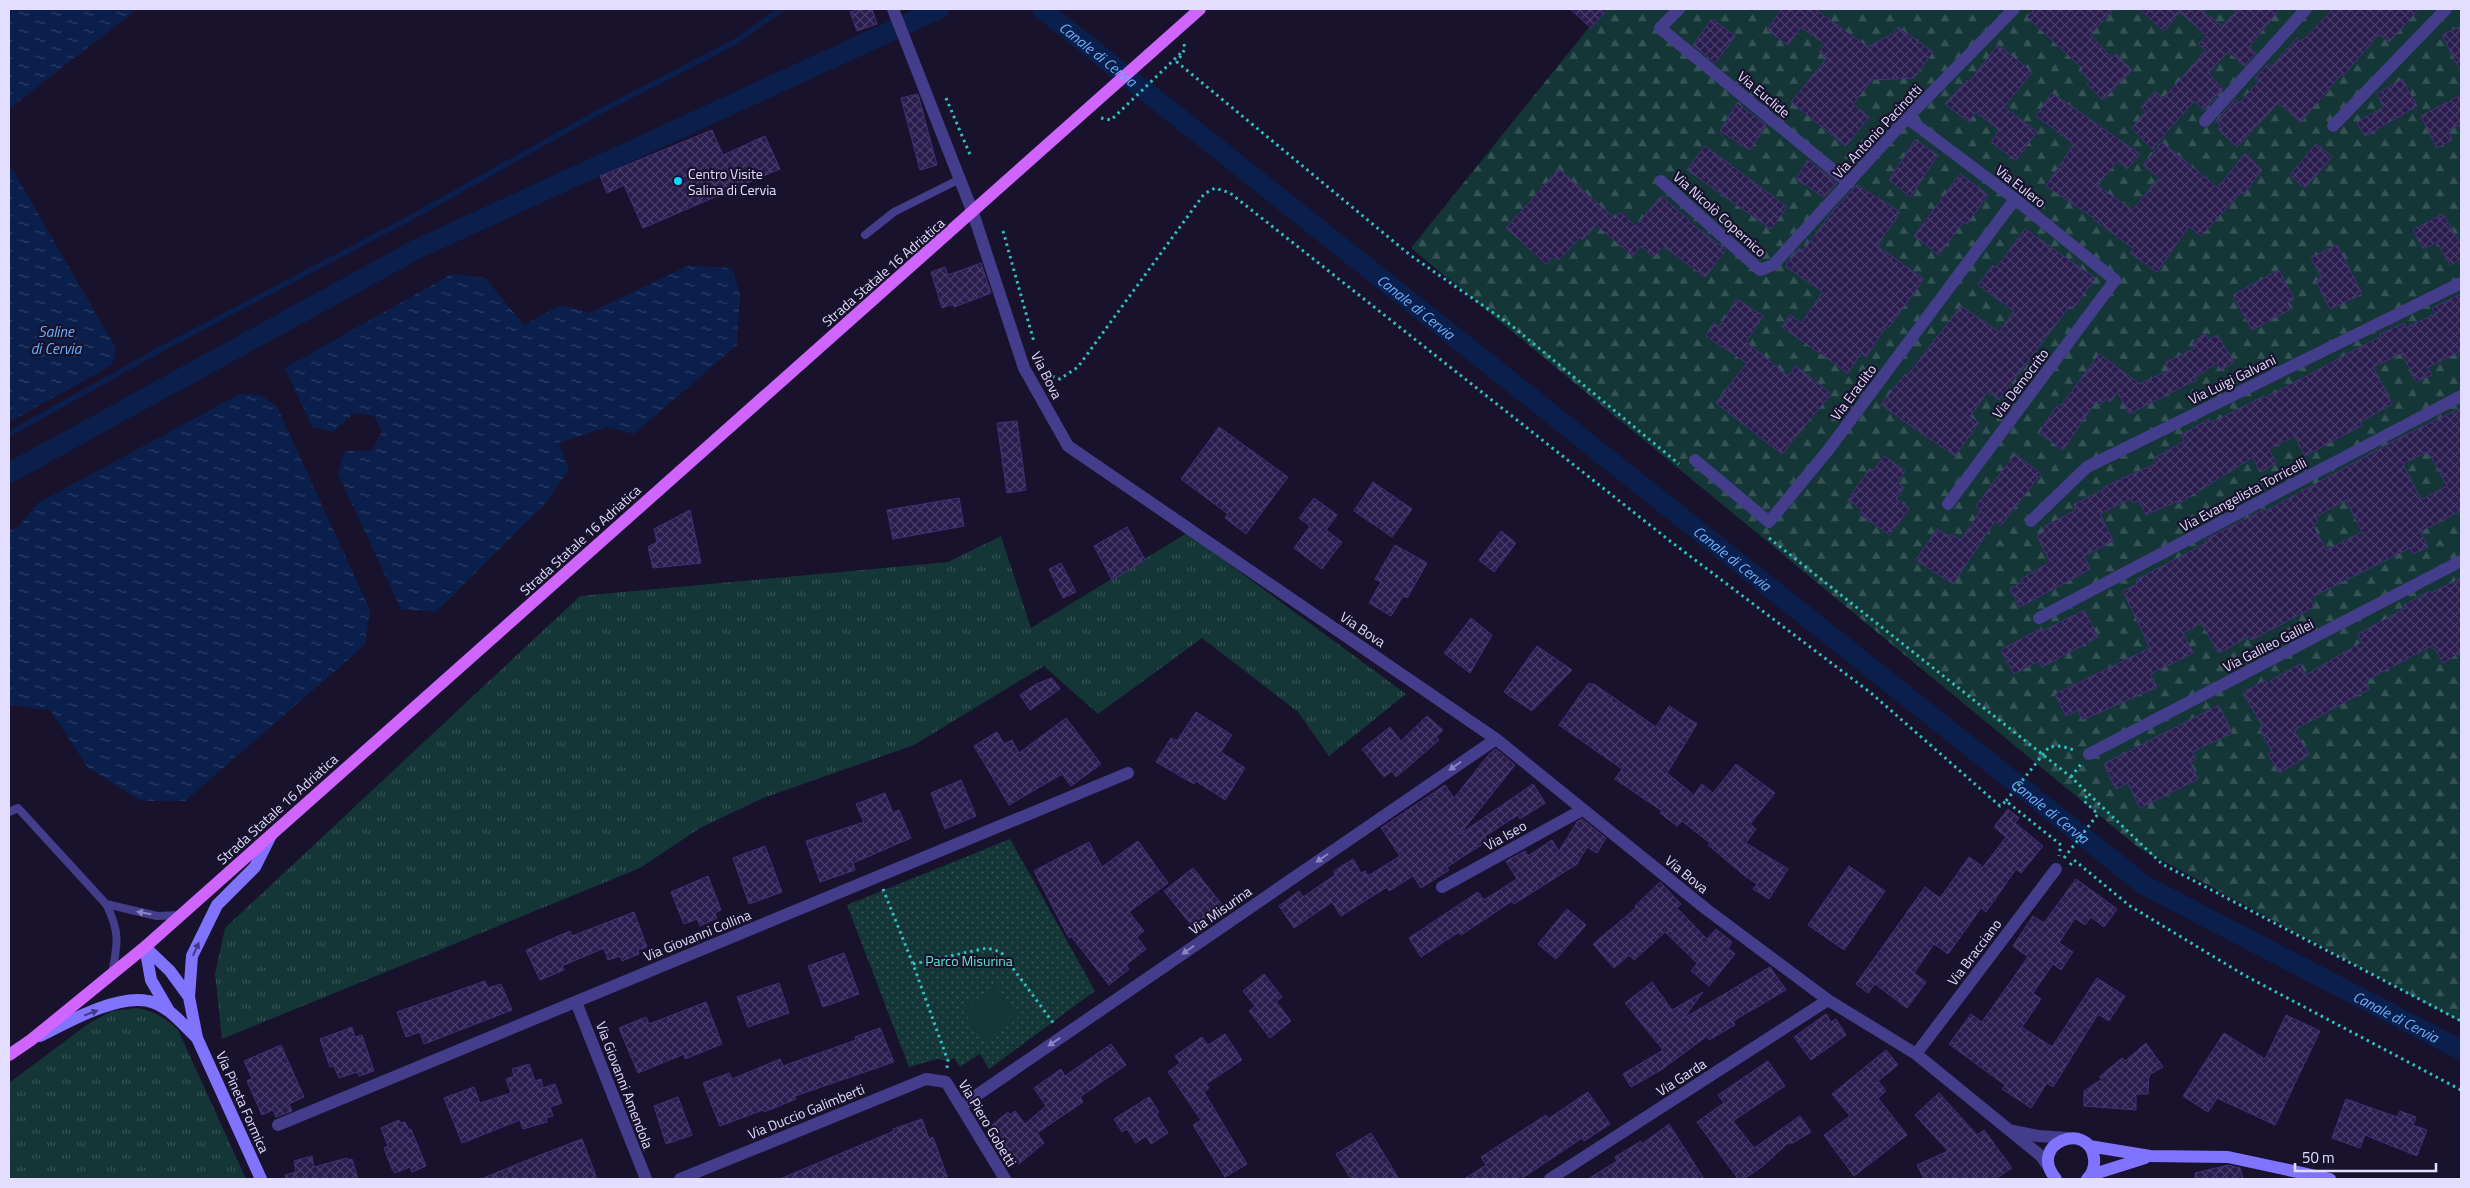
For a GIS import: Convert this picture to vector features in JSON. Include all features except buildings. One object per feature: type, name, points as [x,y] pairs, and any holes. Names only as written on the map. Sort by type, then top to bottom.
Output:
[{"type":"main road","name":"Strada Statale 16 Adriatica","points":[[9,1055],[31,1040],[145,947],[973,213],[1200,9]]},
{"type":"street","name":"Via Euclide","points":[[1679,9],[1660,28],[1849,184]]},
{"type":"street","name":"Via Antonio Pacinotti","points":[[1760,270],[1773,265],[1849,184],[1907,118],[2014,9]]},
{"type":"street","points":[[2205,121],[2306,9]]},
{"type":"street","points":[[2333,126],[2446,9]]},
{"type":"street","name":"Via Bova","points":[[894,10],[973,213],[1024,368],[1068,446],[1496,738],[1582,810],[1706,909],[1828,1000],[1916,1054],[2041,1156],[2048,1166]]},
{"type":"street","name":"Via Eulero","points":[[1907,118],[2014,199],[2115,280]]},
{"type":"street","name":"Via Nicolò Copernico","points":[[1661,181],[1760,270]]},
{"type":"street","name":"Via Eraclito","points":[[1691,465],[1770,522],[1829,449],[2014,199]]},
{"type":"street","name":"Via Democrito","points":[[1948,504],[2115,280]]},
{"type":"street","name":"Via Luigi Galvani","points":[[2030,521],[2087,467],[2461,283]]},
{"type":"street","name":"Via Evangelista Torricelli","points":[[2039,618],[2461,396]]},
{"type":"street","name":"Via Galileo Galilei","points":[[2089,754],[2461,562]]},
{"type":"street","name":"Via Misurina","points":[[961,1106],[1496,738]]},
{"type":"street","name":"Via Giovanni Collina","points":[[278,1125],[1128,772]]},
{"type":"street","name":"Via Iseo","points":[[1442,887],[1582,810]]},
{"type":"street","name":"Via Pineta Formica","points":[[261,1179],[197,1038],[189,997],[192,956],[216,905],[254,867],[270,835]]},
{"type":"street","name":"Via Bracciano","points":[[1916,1054],[2055,870]]},
{"type":"street","name":"Via Pineta Formica","points":[[145,947],[170,971],[189,997]]},
{"type":"street","name":"Via Pineta Formica","points":[[145,947],[151,980],[169,1011],[197,1038]]},
{"type":"street","name":"Via Garda","points":[[1550,1179],[1828,1000]]},
{"type":"street","name":"Via Pineta Formica","points":[[31,1040],[73,1020],[119,1002],[148,1001],[169,1011]]},
{"type":"street","name":"Via Giovanni Amendola","points":[[576,1002],[646,1179]]},
{"type":"street","name":"Via Duccio Galimberti","points":[[680,1179],[926,1079],[946,1082]]},
{"type":"street","name":"Via Piero Gobetti","points":[[946,1082],[1005,1179]]},
{"type":"street","name":"Via Bova","points":[[2010,1130],[2038,1136],[2068,1138]]},
{"type":"street","points":[[2056,1179],[2048,1166],[2050,1151],[2055,1145],[2068,1138],[2083,1141],[2089,1146],[2095,1160],[2089,1177]]},
{"type":"street","points":[[2089,1146],[2150,1156],[2228,1156],[2330,1179]]},
{"type":"street","points":[[2089,1177],[2150,1156]]},
{"type":"lane","points":[[865,235],[894,212],[960,179]]},
{"type":"lane","points":[[9,812],[18,808],[106,904],[115,922],[118,940],[112,974]]},
{"type":"lane","points":[[106,904],[158,916],[182,914]]},
{"type":"path","points":[[1181,26],[1185,49],[1177,62],[1410,255],[1511,325],[1691,465]]},
{"type":"path","points":[[1111,120],[1185,49]]},
{"type":"path","points":[[1042,373],[1060,379],[1078,367],[1204,194],[1215,188],[1230,194],[1670,541],[1871,693],[2000,806],[2006,802],[2049,747],[2061,746],[2089,754]]},
{"type":"path","points":[[1003,231],[1034,343]]},
{"type":"path","points":[[1768,536],[2088,792],[2162,864],[2461,1021]]},
{"type":"path","points":[[2069,852],[2098,814],[2084,801],[2088,792]]},
{"type":"path","points":[[2006,802],[2061,845],[2055,870],[2061,876],[2074,860],[2130,906],[2244,975],[2461,1090]]},
{"type":"path","points":[[878,877],[913,964],[948,1061],[946,1082]]},
{"type":"path","points":[[913,964],[987,948],[1001,952],[1063,1036]]},
{"type":"green space","points":[[1604,9],[2461,9],[2461,1022],[2139,848],[1411,248]]},
{"type":"green space","points":[[1187,533],[1406,694],[1329,756],[1298,712],[1202,638],[1098,714],[1044,666],[914,745],[763,798],[700,828],[640,868],[222,1039],[215,974],[225,928],[580,596],[948,562],[1001,536],[1031,628]]},
{"type":"green space","name":"Parco Misurina","points":[[1010,839],[1095,991],[989,1069],[980,1054],[960,1067],[954,1058],[948,1061],[937,1059],[909,1067],[847,905]]},
{"type":"green space","points":[[997,986],[1018,1018],[984,1041],[962,1009]]},
{"type":"green space","points":[[137,1008],[159,1016],[178,1030],[246,1179],[9,1179],[9,1083],[88,1024],[112,1011]]},
{"type":"water","points":[[9,9],[137,9],[9,109]]},
{"type":"water","name":"Saline di Cervia","points":[[9,164],[116,348],[112,365],[9,422]]},
{"type":"water","points":[[688,266],[732,268],[740,294],[737,345],[634,434],[607,427],[558,443],[569,469],[545,504],[436,612],[401,609],[338,474],[345,451],[372,451],[382,431],[374,416],[354,413],[333,432],[312,427],[285,368],[452,274],[485,278],[524,325],[561,305],[589,313]]},
{"type":"water","points":[[240,394],[261,395],[277,407],[370,610],[365,645],[185,801],[142,801],[88,768],[50,710],[9,705],[9,530],[17,528],[38,503]]},
{"type":"waterway","points":[[9,434],[163,348],[412,217],[599,112],[733,43],[782,9]]},
{"type":"waterway","points":[[9,473],[417,249],[939,9]]},
{"type":"waterway","name":"Canale di Cervia","points":[[1042,9],[2144,885],[2461,1050]]},
{"type":"place","name":"Centro Visite Salina di Cervia","points":[[678,181]]}]
